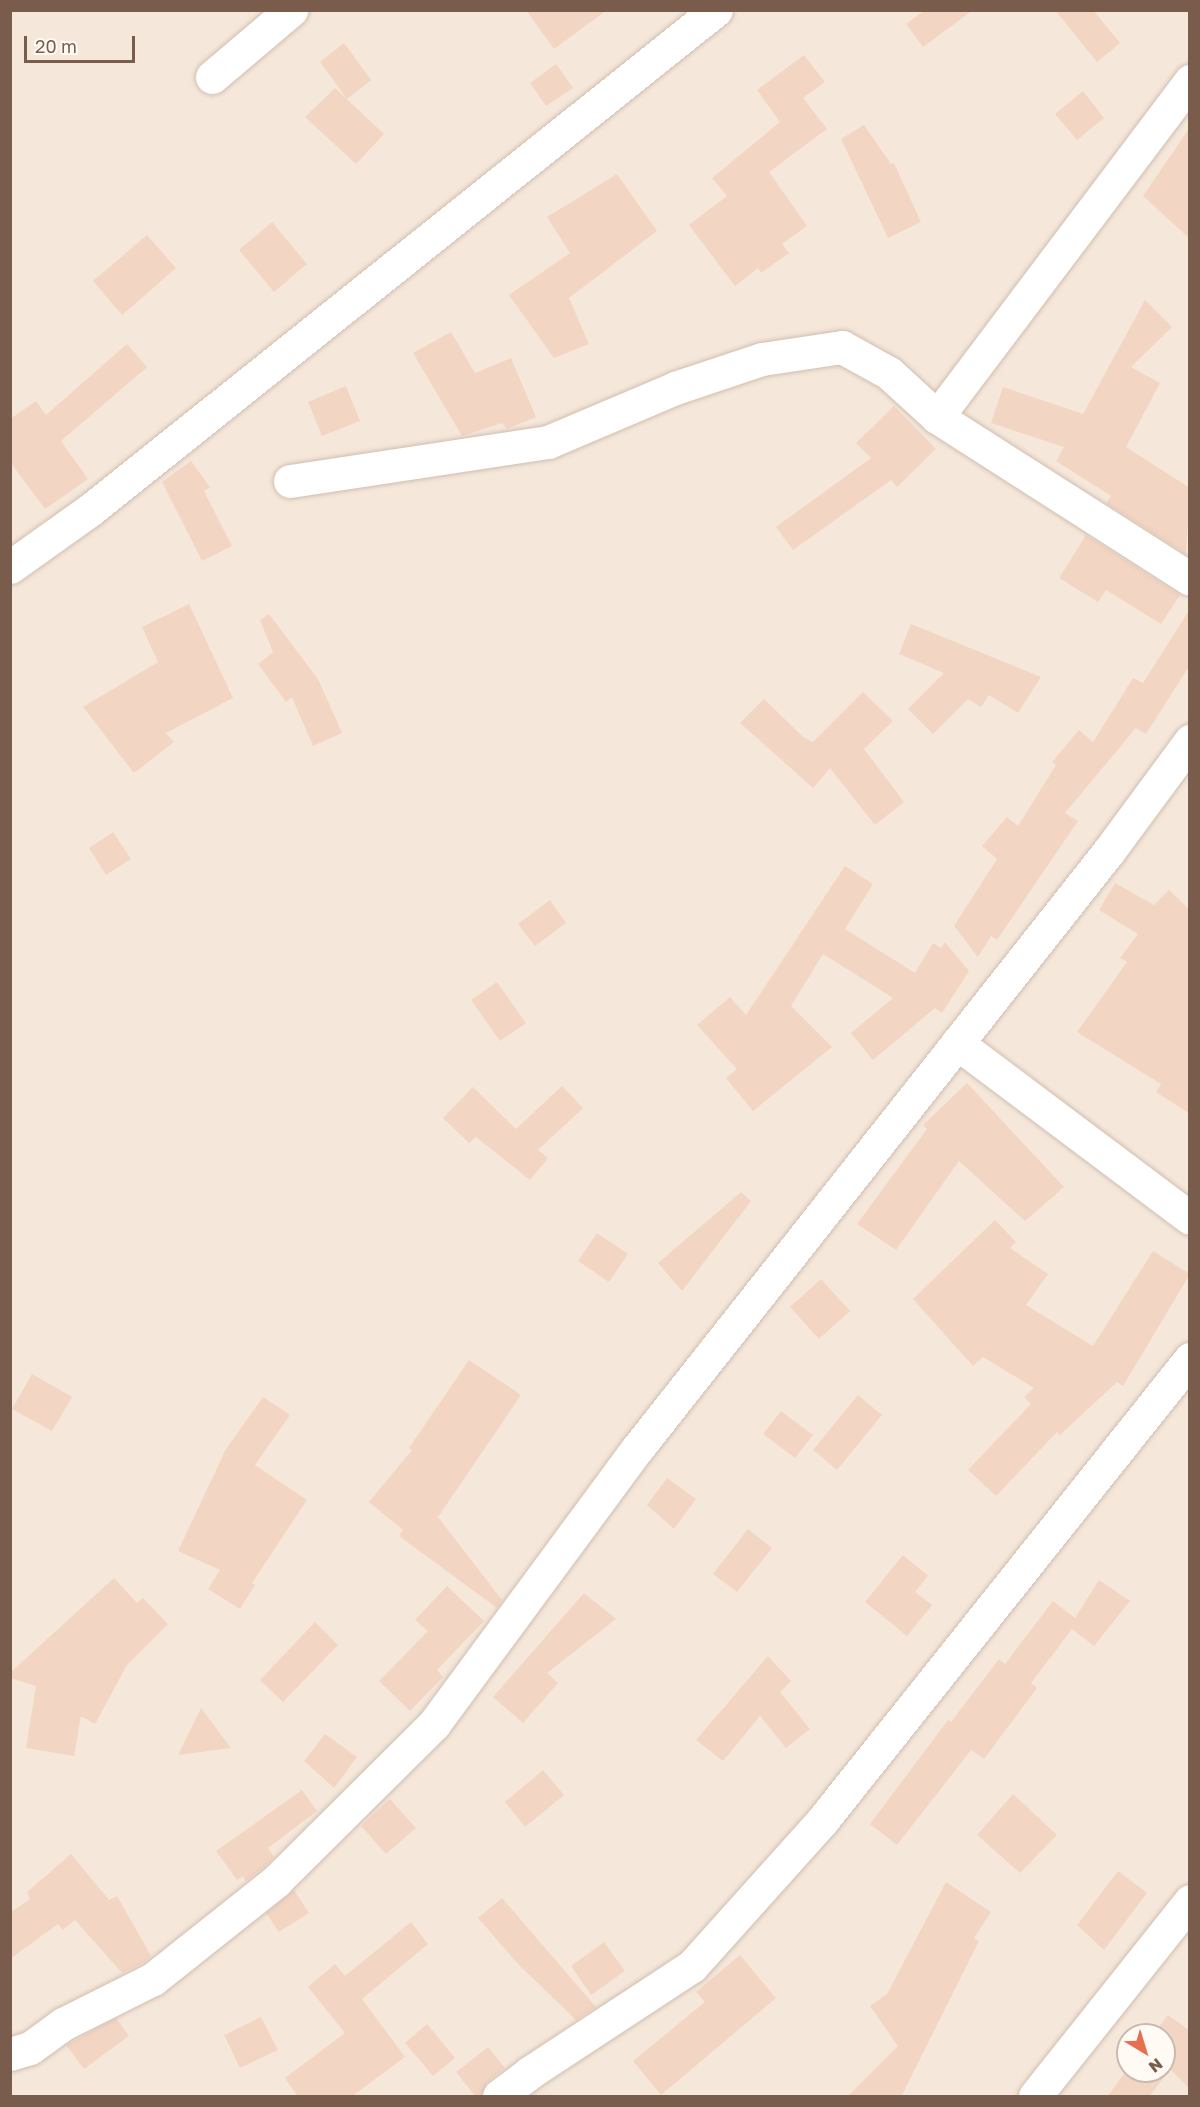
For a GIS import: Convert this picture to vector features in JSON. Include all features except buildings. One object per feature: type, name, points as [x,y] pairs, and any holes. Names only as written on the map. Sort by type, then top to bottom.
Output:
[{"type":"street","points":[[212,77],[291,10]]},
{"type":"street","points":[[10,567],[90,510],[716,10]]},
{"type":"street","points":[[937,417],[1190,81]]},
{"type":"street","points":[[290,481],[548,442],[675,388],[762,359],[842,347],[889,373],[937,417],[1190,579]]},
{"type":"street","points":[[10,2054],[30,2048],[63,2024],[153,1979],[276,1881],[434,1724],[637,1449],[1108,851],[1190,741]]},
{"type":"street","points":[[957,1043],[1190,1218]]},
{"type":"street","points":[[499,2097],[529,2073],[692,1966],[822,1821],[1190,1359]]},
{"type":"street","points":[[1035,2097],[1190,1901]]},
{"type":"shaded area","points":[[11,11],[1189,11],[1189,2096],[11,2096]]}]
